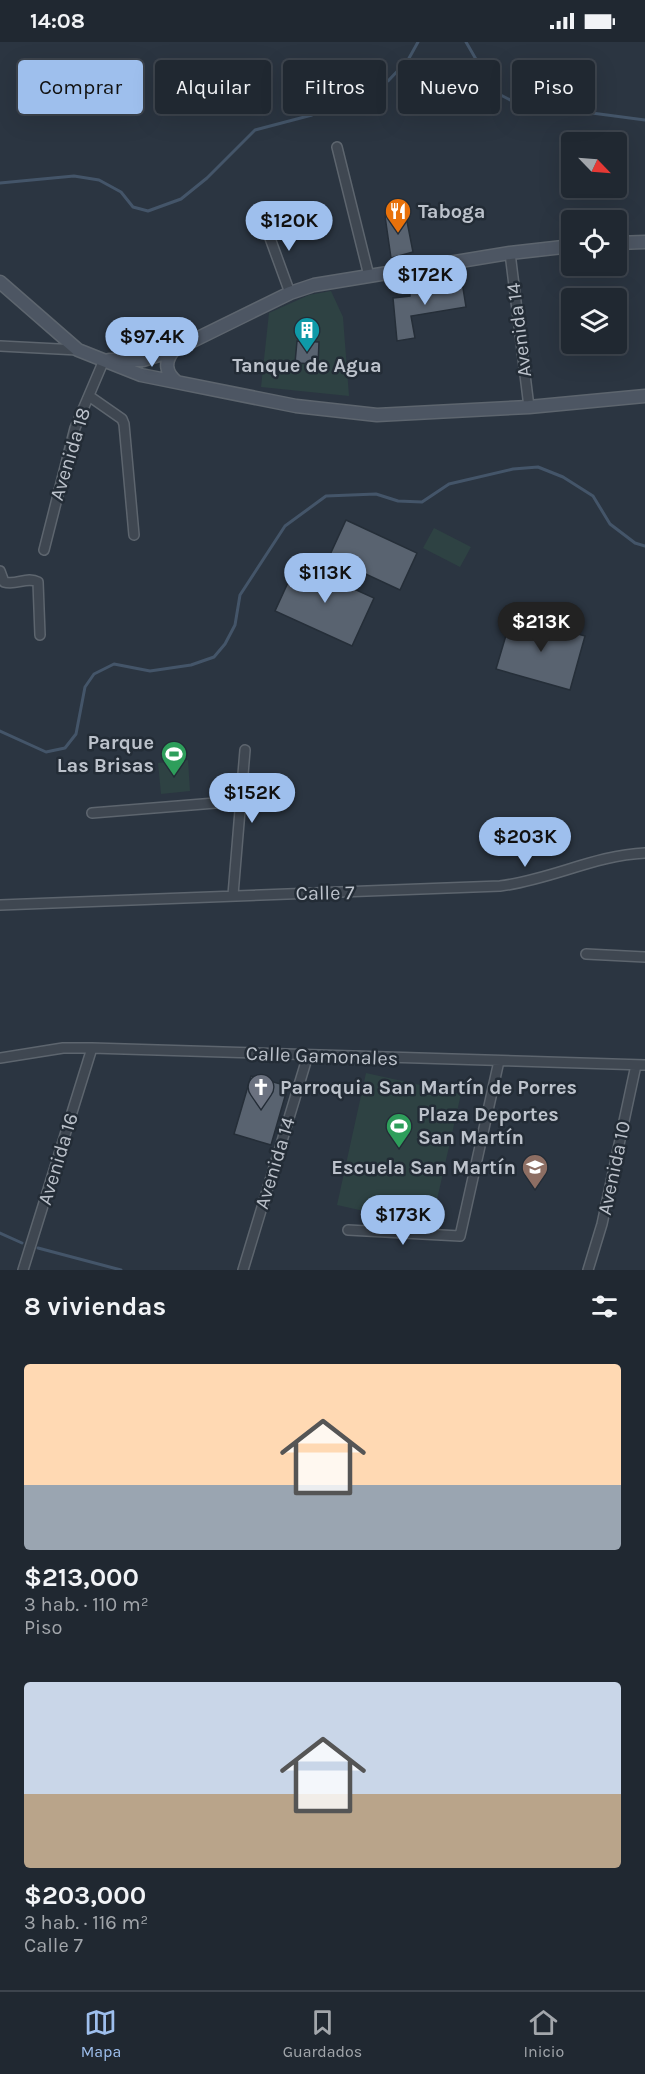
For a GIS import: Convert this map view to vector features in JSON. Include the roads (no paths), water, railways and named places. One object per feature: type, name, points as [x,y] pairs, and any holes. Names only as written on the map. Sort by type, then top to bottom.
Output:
[{"type":"main road","points":[[627,243],[645,242]]},
{"type":"main road","points":[[104,360],[130,362],[174,350],[290,293],[314,285],[510,253],[561,247]]},
{"type":"main road","points":[[0,282],[78,350],[141,375],[296,406],[377,414],[529,407],[645,396]]},
{"type":"main road","points":[[174,350],[167,364],[169,374],[177,382]]},
{"type":"street","points":[[337,147],[369,276]]},
{"type":"street","points":[[263,219],[290,293]]},
{"type":"street","name":"Avenida 14","points":[[510,253],[529,407]]},
{"type":"street","points":[[0,346],[78,350]]},
{"type":"street","name":"Avenida 18","points":[[44,550],[75,428],[104,360]]},
{"type":"street","points":[[89,396],[122,419],[124,424],[134,535]]},
{"type":"street","points":[[0,571],[4,582],[12,585],[29,580],[38,582],[40,635]]},
{"type":"street","points":[[233,895],[245,750]]},
{"type":"street","points":[[92,813],[240,801]]},
{"type":"street","name":"Calle 7","points":[[0,905],[500,886],[522,883],[621,854],[645,853]]},
{"type":"street","points":[[586,954],[645,957]]},
{"type":"street","name":"Calle Gamonales","points":[[0,1058],[63,1048],[92,1048],[641,1065]]},
{"type":"street","name":"Avenida 16","points":[[23,1270],[92,1048]]},
{"type":"street","name":"Avenida 14","points":[[243,1270],[308,1055]]},
{"type":"street","points":[[348,1230],[460,1236],[499,1061]]},
{"type":"street","name":"Avenida 10","points":[[590,1270],[641,1065]]},
{"type":"waterway","points":[[0,183],[74,176],[99,180],[121,192],[133,207],[148,211],[181,199],[207,178],[255,130],[312,115],[388,81],[408,60],[418,42]]},
{"type":"waterway","points":[[466,42],[495,92],[516,103],[645,120]]},
{"type":"waterway","points":[[0,731],[46,752],[65,748],[76,734],[85,687],[94,674],[114,664],[150,671],[191,665],[214,657],[225,644],[235,625],[240,595],[285,526],[326,496],[376,494],[398,501],[422,502],[449,484],[513,469],[538,467],[563,477],[593,496],[610,524],[635,543],[645,546]]},
{"type":"waterway","points":[[0,1233],[22,1243]]},
{"type":"waterway","points":[[38,1248],[121,1270]]},
{"type":"place","name":"Taboga","points":[[398,234]]},
{"type":"place","name":"Tanque de Agua","points":[[307,353]]},
{"type":"place","name":"Parque Las Brisas","points":[[174,777]]},
{"type":"place","name":"Parroquia San Martín de Porres","points":[[261,1110]]},
{"type":"place","name":"Plaza Deportes San Martín","points":[[399,1149]]},
{"type":"place","name":"Escuela San Martín","points":[[535,1190]]}]
